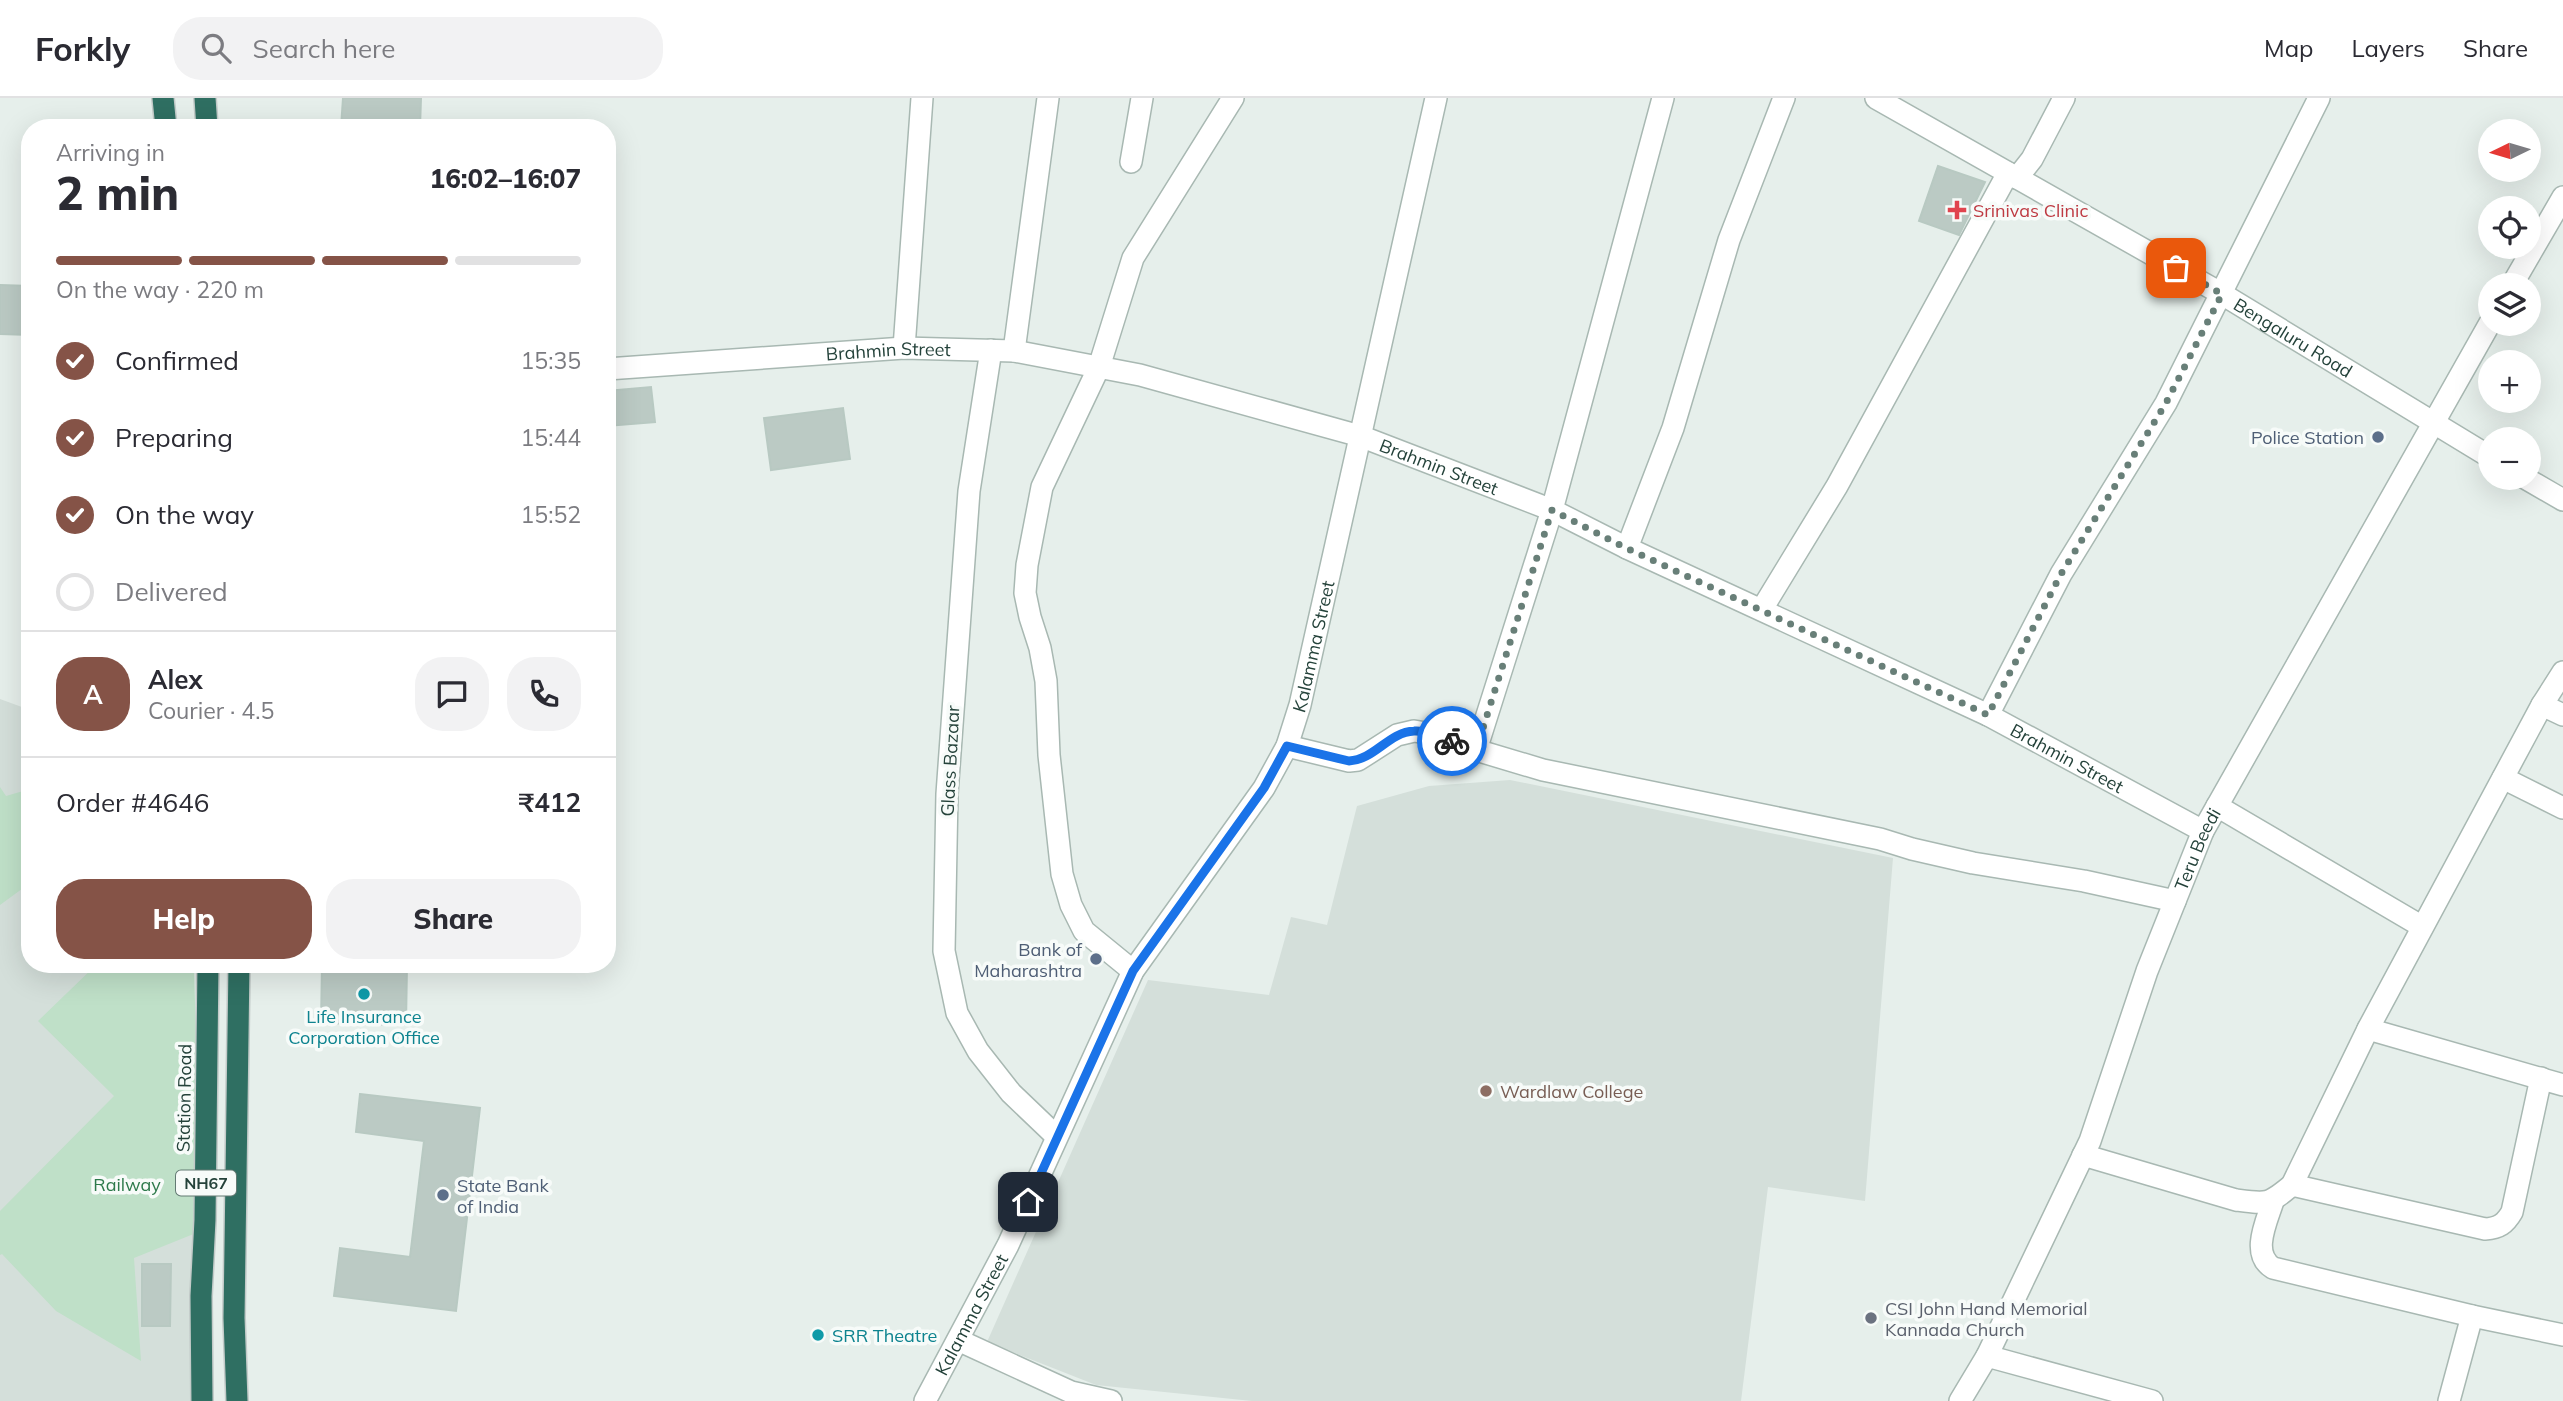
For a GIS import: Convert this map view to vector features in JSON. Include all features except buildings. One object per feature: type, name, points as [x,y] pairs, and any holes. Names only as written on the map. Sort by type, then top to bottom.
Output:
[{"type":"highway","points":[[163,98],[165,119]]},
{"type":"highway","points":[[205,98],[206,119]]},
{"type":"highway","name":"Station Road","points":[[202,1401],[201,1296],[205,1220],[208,973]]},
{"type":"highway","name":"NH67","points":[[237,1401],[234,1318],[239,973]]},
{"type":"street","points":[[904,348],[922,98]]},
{"type":"street","points":[[1014,351],[1048,98]]},
{"type":"street","points":[[1131,162],[1142,98]]},
{"type":"street","points":[[1133,971],[1084,931],[1071,905],[1062,874],[1049,755],[1046,681],[1026,593],[1027,565],[1042,487],[1099,367],[1133,258],[1233,98]]},
{"type":"street","name":"Kalamma Street","points":[[925,1401],[1008,1245],[1133,971],[1264,788],[1287,746],[1300,705],[1436,98]]},
{"type":"street","points":[[1476,750],[1552,510],[1663,98]]},
{"type":"street","points":[[1626,548],[1673,428],[1729,240],[1784,98]]},
{"type":"street","name":"Bengaluru Road","points":[[1876,98],[2222,294],[2478,450]]},
{"type":"street","points":[[1762,609],[1838,486],[2012,175],[2032,159],[2064,98]]},
{"type":"street","points":[[1988,715],[2061,574],[2166,403],[2319,98]]},
{"type":"street","points":[[2519,273],[2563,197]]},
{"type":"street","name":"Teru Beedi","points":[[1960,1401],[1987,1356],[2083,1155],[2147,971],[2203,831],[2483,336]]},
{"type":"street","name":"Brahmin Street","points":[[616,368],[904,348],[1014,351],[1174,384],[1360,436],[1552,510],[1626,548],[1988,715],[2203,831]]},
{"type":"street","name":"Glass Bazaar","points":[[991,350],[969,491],[947,794],[944,951],[957,1013],[978,1051],[1010,1093],[1056,1136]]},
{"type":"street","points":[[2541,487],[2563,500]]},
{"type":"street","points":[[2563,672],[2542,705],[2421,926],[2292,1185],[2273,1201],[2260,1253],[2265,1263],[2273,1268],[2472,1317],[2563,1335]]},
{"type":"street","points":[[2542,705],[2563,715]]},
{"type":"street","points":[[1287,746],[1349,761],[1358,760],[1397,736],[1414,731],[1432,734],[1543,770],[1880,839],[1973,863],[2084,881],[2175,901]]},
{"type":"street","points":[[2502,778],[2563,808]]},
{"type":"street","points":[[2217,806],[2421,926]]},
{"type":"street","points":[[2368,1029],[2563,1085]]},
{"type":"street","points":[[2292,1185],[2485,1229],[2497,1229],[2506,1222],[2512,1212],[2541,1078]]},
{"type":"street","points":[[2083,1155],[2236,1200],[2256,1203],[2273,1201]]},
{"type":"street","points":[[2449,1401],[2472,1317]]},
{"type":"street","points":[[958,1340],[1071,1392],[1111,1401]]},
{"type":"street","points":[[1987,1356],[2152,1401]]},
{"type":"shaded area","points":[[0,699],[21,707],[21,973],[193,973],[201,1231],[192,1298],[190,1401],[0,1401]]},
{"type":"shaded area","name":"Wardlaw College","points":[[1510,780],[1893,858],[1865,1201],[1768,1187],[1741,1401],[1252,1401],[1096,1385],[987,1342],[1148,980],[1269,995],[1291,917],[1327,925],[1357,806],[1429,786]]},
{"type":"green space","points":[[0,787],[6,796],[21,792],[21,890],[0,905]]},
{"type":"green space","name":"Railway","points":[[88,973],[194,973],[201,1231],[134,1258],[141,1361],[56,1311],[2,1254],[0,1255],[0,1211],[114,1096],[38,1021]]},
{"type":"way so far","points":[[1452,741],[1476,750],[1552,510],[1626,548],[1988,715],[2061,574],[2166,403],[2222,294],[2176,268]]},
{"type":"place","name":"Srinivas Clinic","points":[[1957,210]]},
{"type":"place","name":"Police Station","points":[[2378,437]]},
{"type":"place","name":"Bank of Maharashtra","points":[[1096,959]]},
{"type":"place","name":"Life Insurance Corporation Office","points":[[364,994]]},
{"type":"place","name":"Wardlaw College","points":[[1486,1091]]},
{"type":"place","name":"State Bank of India","points":[[443,1195]]},
{"type":"place","name":"CSI John Hand Memorial Kannada Church","points":[[1871,1318]]},
{"type":"place","name":"SRR Theatre","points":[[818,1335]]},
{"type":"route","points":[[1028,1202],[1133,971],[1264,788],[1287,746],[1349,761],[1367,756],[1397,736],[1414,731],[1452,741]]}]
